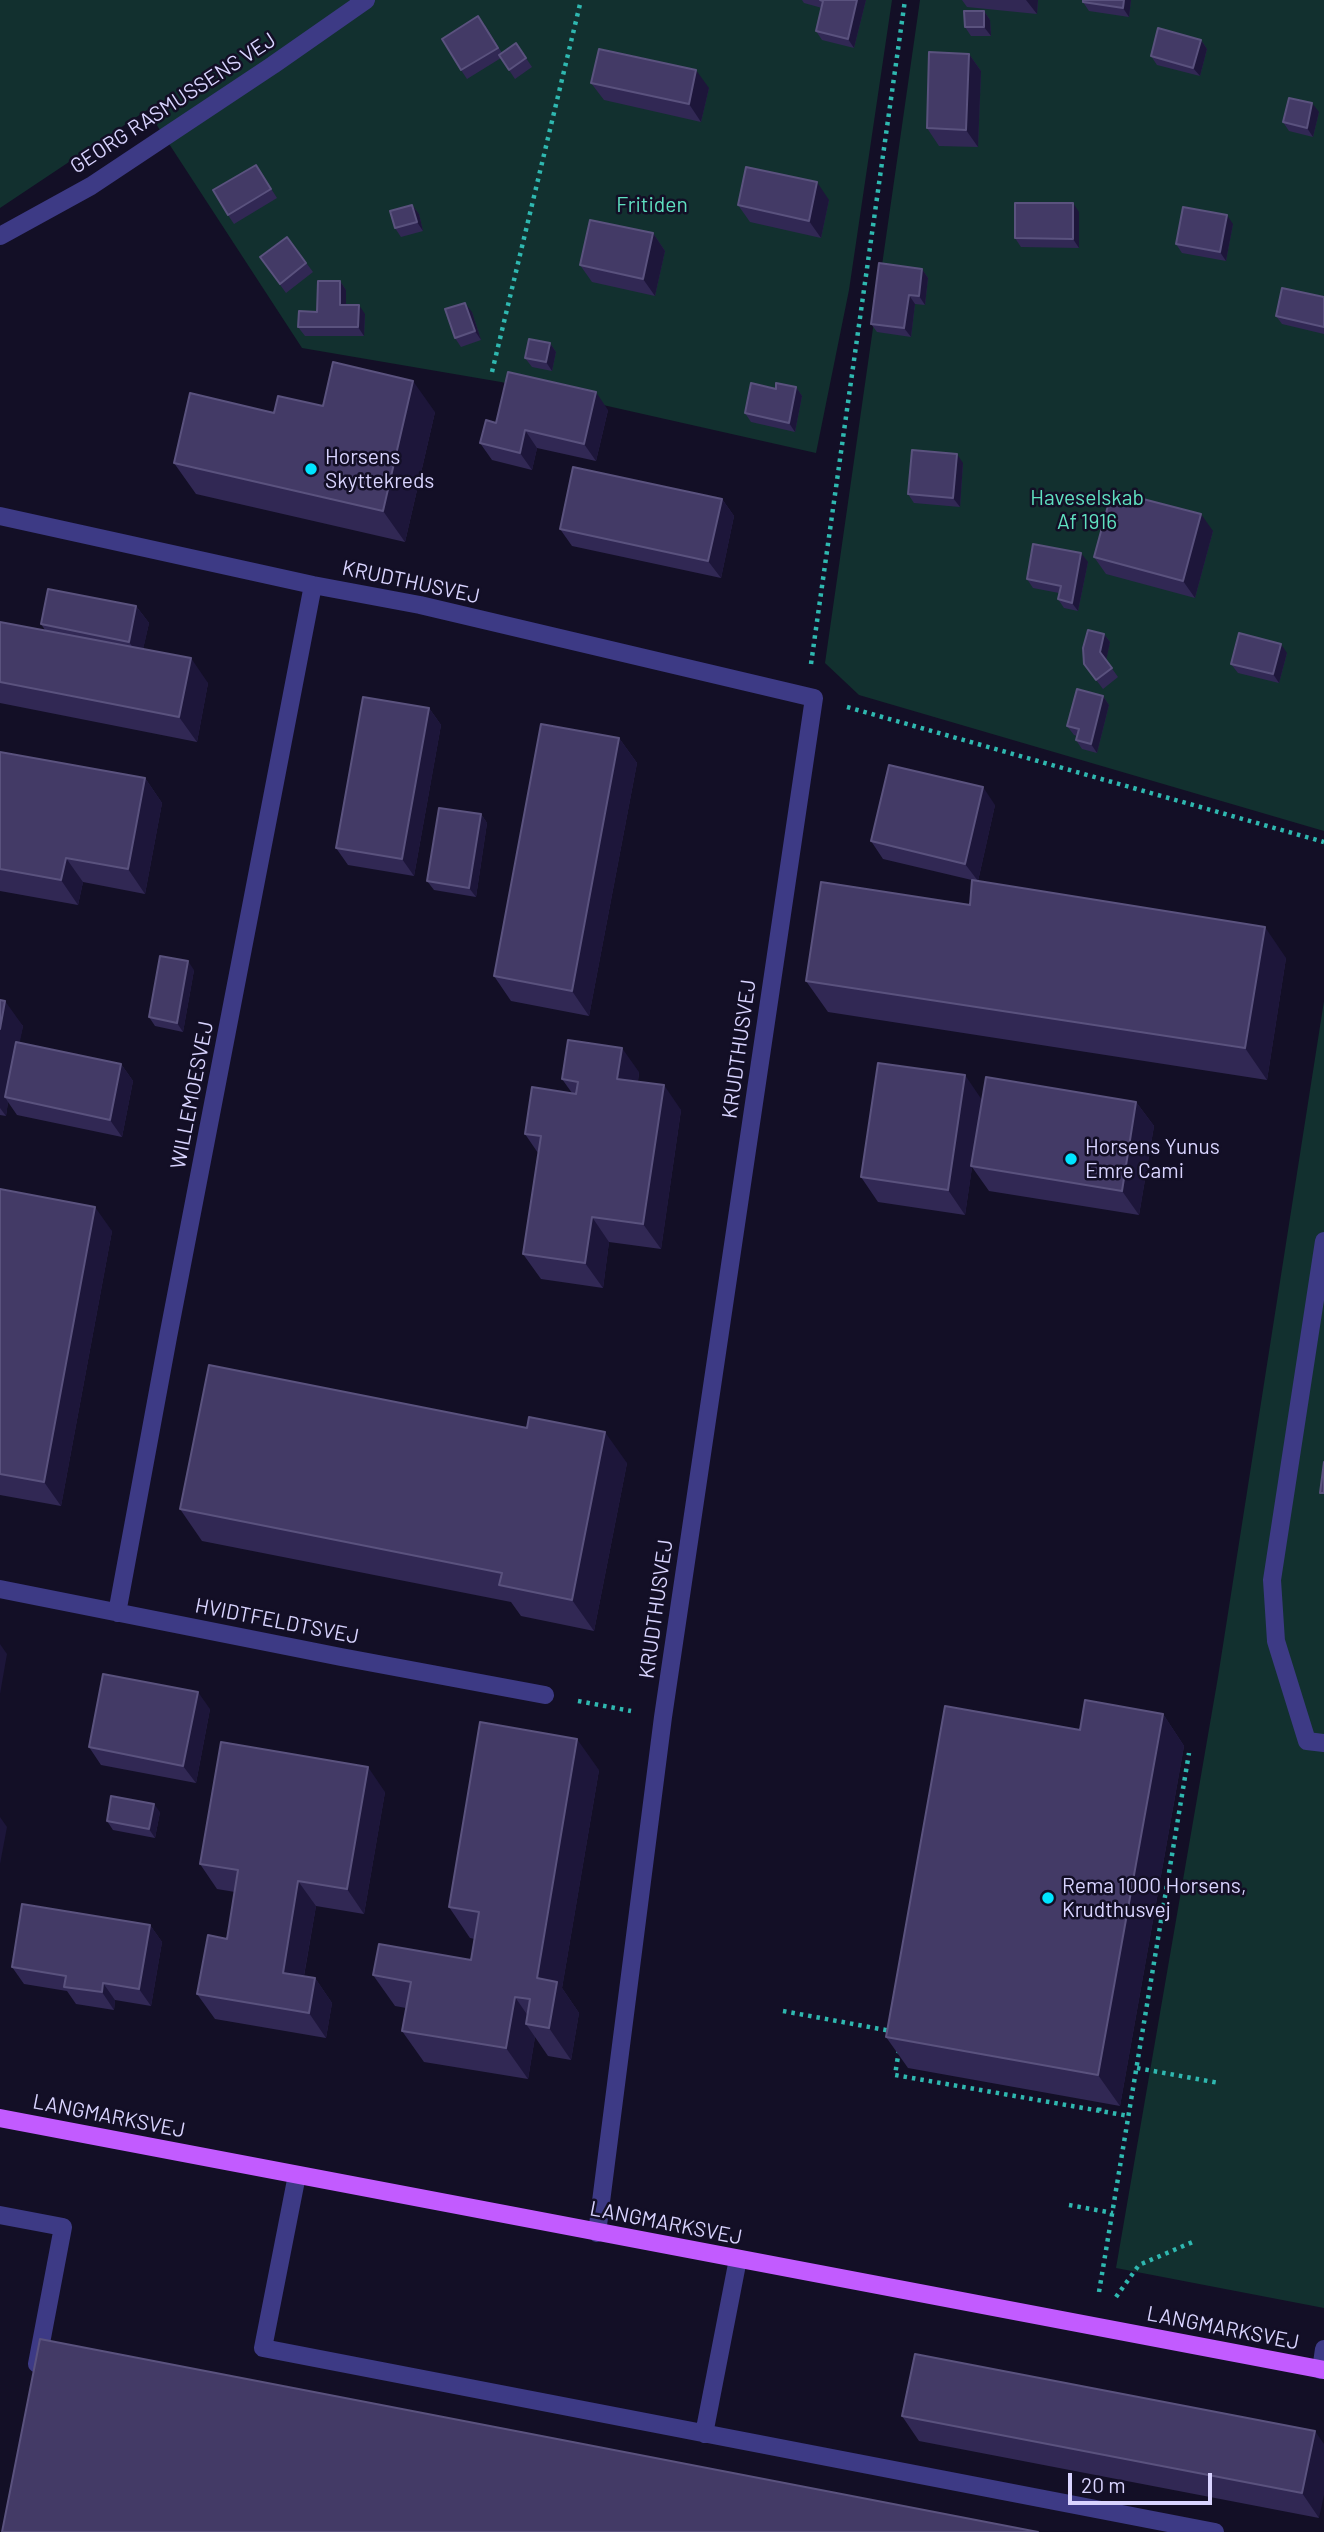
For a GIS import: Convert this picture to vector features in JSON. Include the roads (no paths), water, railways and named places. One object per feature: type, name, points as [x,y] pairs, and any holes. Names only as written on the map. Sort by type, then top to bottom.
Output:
[{"type":"main road","name":"LANGMARKSVEJ","points":[[0,2118],[1322,2370]]},
{"type":"street","name":"GEORG RASMUSSENS VEJ","points":[[0,236],[91,186],[252,80],[366,0]]},
{"type":"street","name":"KRUDTHUSVEJ","points":[[0,516],[313,585],[420,605],[814,698],[663,1717],[597,2233]]},
{"type":"street","name":"WILLEMOESVEJ","points":[[117,1613],[313,585]]},
{"type":"street","points":[[1324,1241],[1317,1328],[1272,1580],[1276,1641],[1299,1716],[1307,1741],[1324,1743]]},
{"type":"street","name":"HVIDTFELDTSVEJ","points":[[0,1589],[545,1695]]},
{"type":"street","points":[[297,2175],[263,2348],[1215,2532]]},
{"type":"street","points":[[0,2215],[63,2227],[33,2386]]},
{"type":"street","points":[[704,2434],[738,2259]]},
{"type":"street","points":[[1322,2370],[1324,2349]]},
{"type":"place","name":"Horsens Skyttekreds","points":[[311,469]]},
{"type":"place","name":"Horsens Yunus Emre Cami","points":[[1071,1159]]},
{"type":"place","name":"Rema 1000 Horsens, Krudthusvej","points":[[1048,1898]]},
{"type":"park label","name":"Fritiden","points":[[652,205]]},
{"type":"park label","name":"Haveselskab Af 1916","points":[[1087,510]]}]
